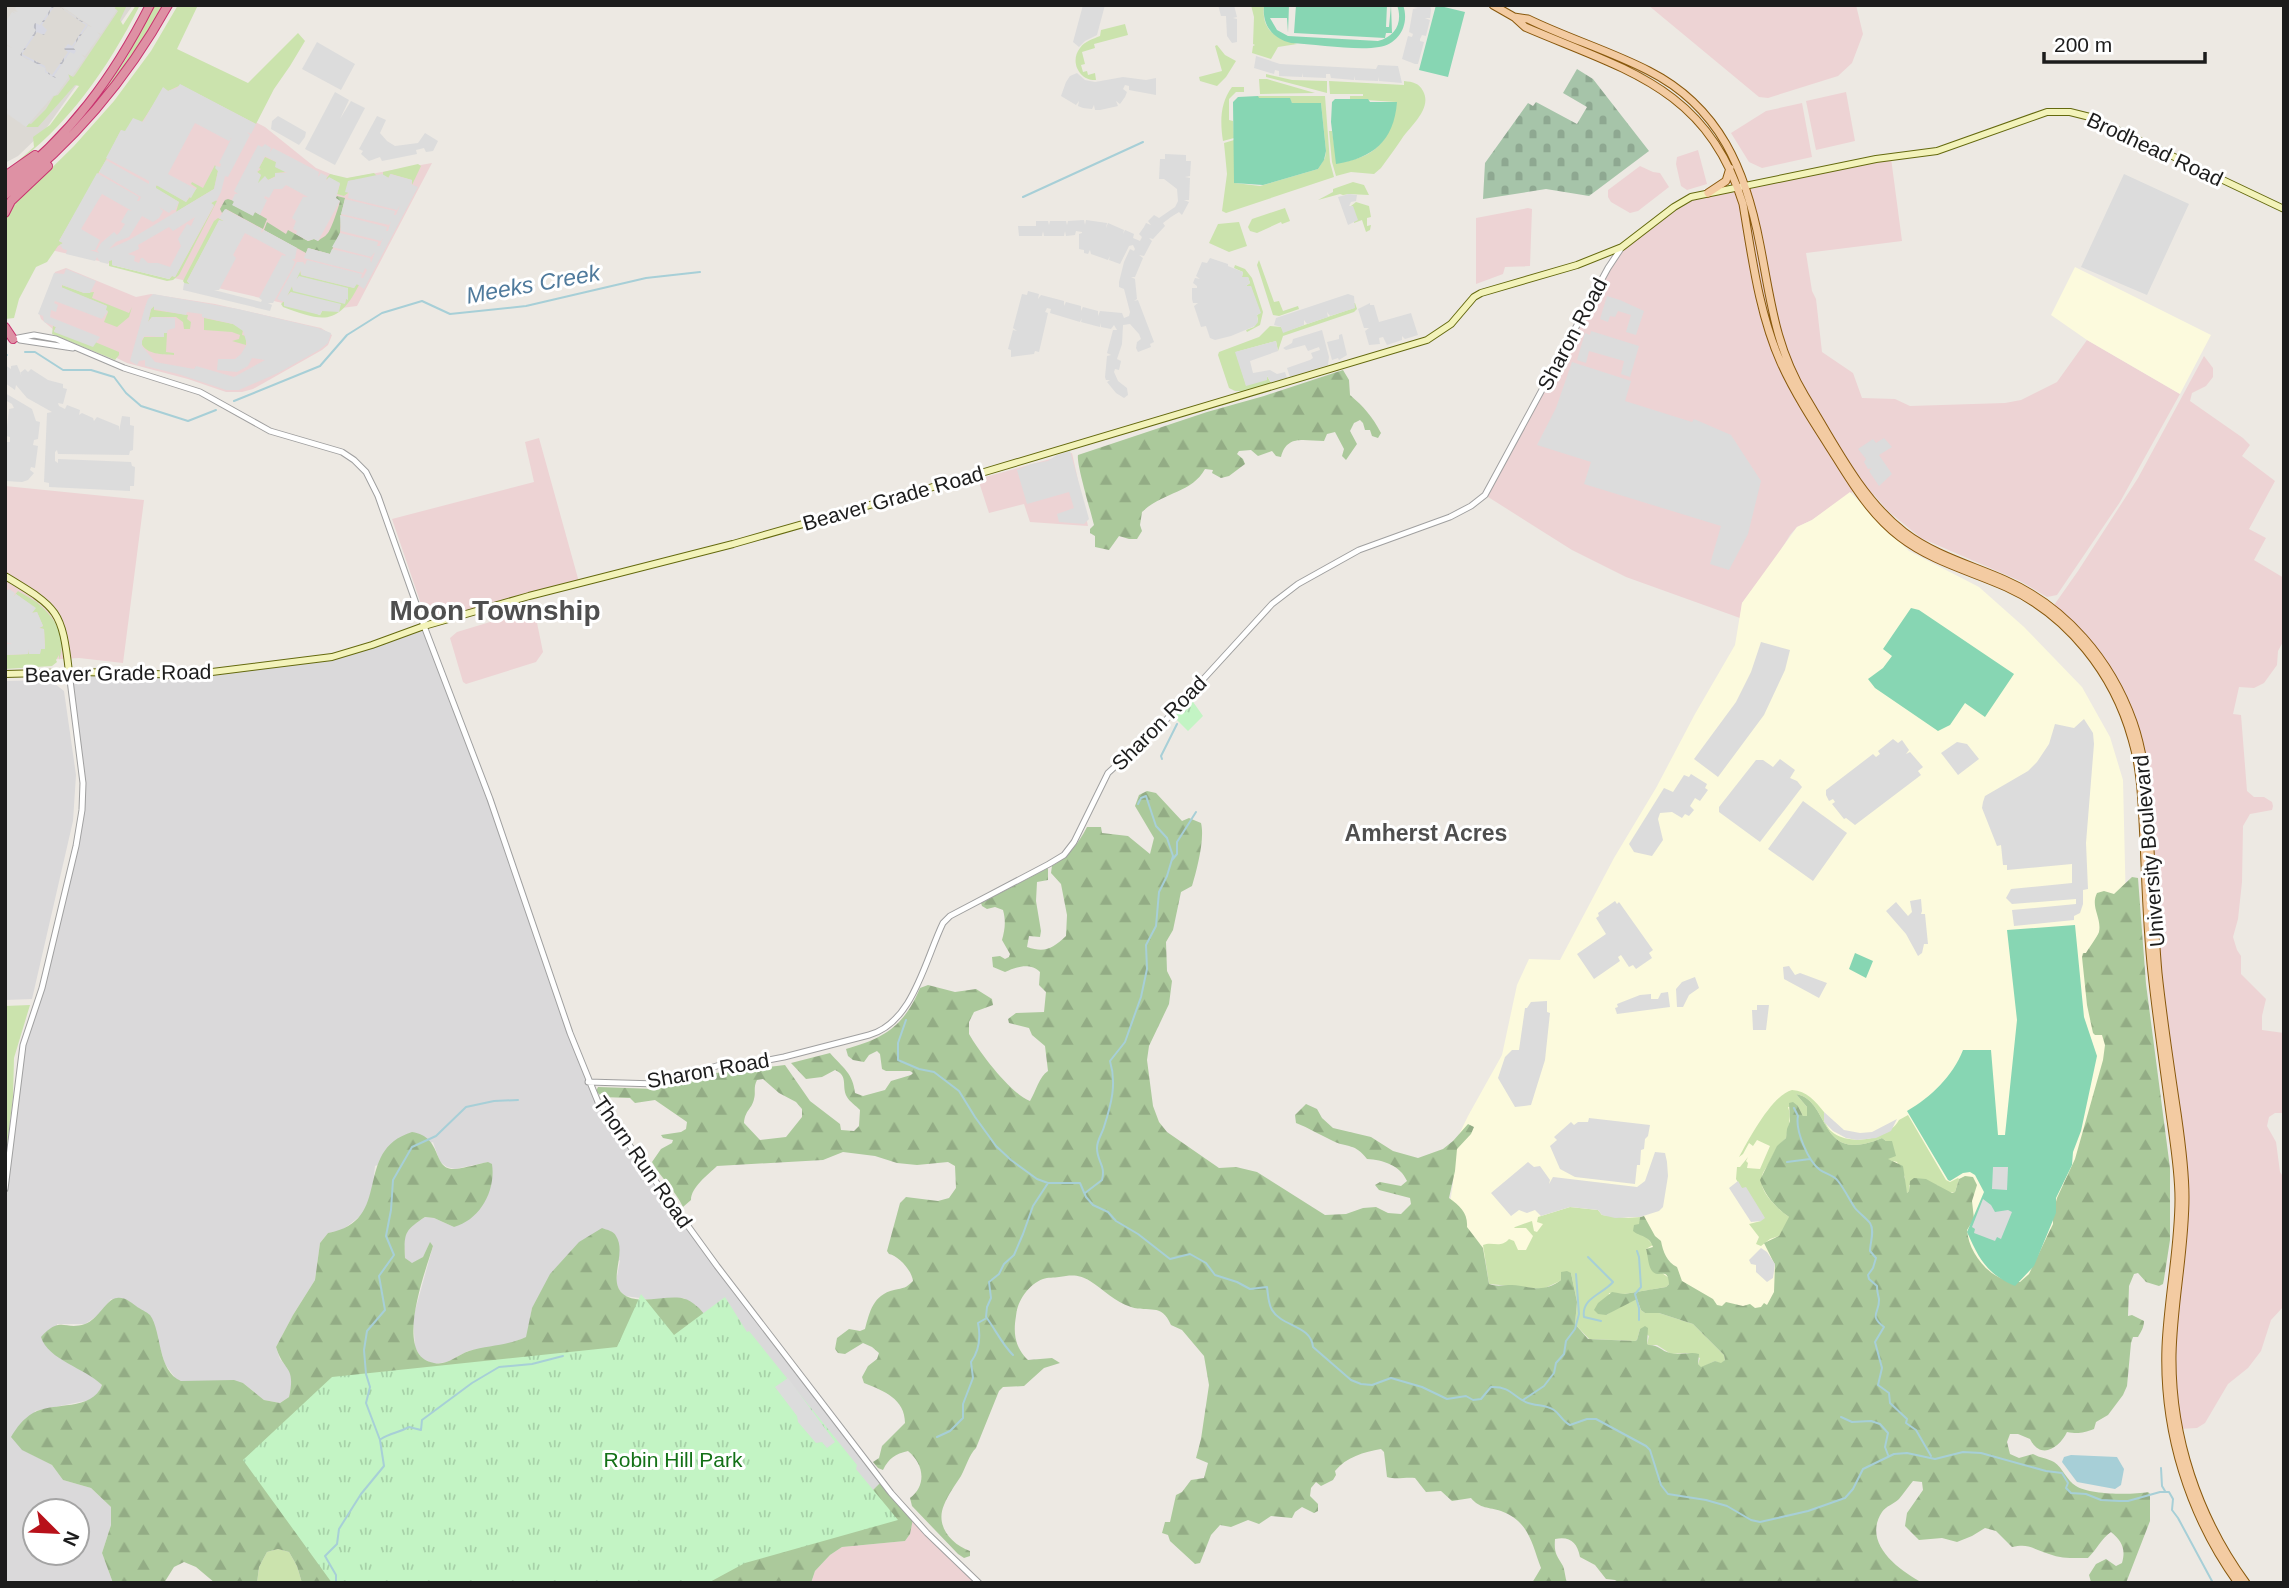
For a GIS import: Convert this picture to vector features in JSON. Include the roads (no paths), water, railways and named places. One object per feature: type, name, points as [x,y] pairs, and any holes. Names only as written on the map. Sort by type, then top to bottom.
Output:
[{"type":"highway","points":[[5,186],[60,138],[97,94],[124,54],[150,5]]},
{"type":"highway","points":[[5,195],[57,151],[114,89],[169,5]]},
{"type":"highway","points":[[5,176],[43,148],[97,94]]},
{"type":"highway","points":[[5,213],[11,201],[83,131],[95,111]]},
{"type":"highway","points":[[5,327],[9,339]]},
{"type":"main road","name":"University Boulevard","points":[[1493,5],[1525,27],[1624,67],[1665,90],[1703,126],[1721,150],[1753,211],[1774,324],[1786,360],[1805,396],[1867,494],[1894,523],[1921,544],[2021,588],[2060,614],[2096,653],[2115,682],[2131,716],[2145,771],[2158,973],[2184,1167],[2184,1219],[2172,1354],[2175,1407],[2181,1443],[2198,1497],[2221,1545],[2246,1583]]},
{"type":"main road","name":"University Boulevard","points":[[1514,17],[1528,19],[1639,66],[1669,83],[1697,106],[1721,135],[1736,160],[1763,307],[1780,360],[1798,397],[1865,502],[1890,529],[1919,549],[2016,592],[2054,617],[2077,639],[2097,664],[2113,691],[2127,722],[2140,782],[2152,974],[2178,1173],[2178,1217],[2166,1347],[2169,1408],[2178,1454],[2192,1499],[2213,1542],[2238,1583]]},
{"type":"main road","name":"Brodhead Road","points":[[1742,187],[1876,159],[1937,151],[2033,116],[2062,111],[2096,120],[2284,209]]},
{"type":"main road","points":[[1708,193],[1726,181],[1730,167]]},
{"type":"main road","name":"Beaver Grade Road","points":[[5,674],[69,672],[188,675],[332,657],[424,626],[733,544],[1061,450],[1424,341],[1451,324],[1474,297],[1481,293],[1577,265],[1622,247],[1691,197],[1742,187]]},
{"type":"main road","points":[[5,576],[40,597],[54,611],[64,635],[69,672]]},
{"type":"street","name":"Sharon Road","points":[[588,1082],[657,1084],[720,1065],[764,1061],[847,1041],[881,1032],[892,1024],[904,1011],[943,923],[950,916],[1064,855],[1080,832],[1108,773],[1165,721],[1272,604],[1298,584],[1359,550],[1450,517],[1485,495],[1608,268],[1622,247]]},
{"type":"street","name":"Thorn Run Road","points":[[9,339],[34,335],[63,341],[131,371],[200,392],[270,431],[333,448],[355,460],[366,472],[379,496],[424,626],[490,799],[588,1082],[598,1102],[709,1255],[891,1493],[932,1539],[979,1583]]},
{"type":"street","points":[[5,1189],[23,1045],[41,988],[76,846],[82,810],[82,775],[69,672]]},
{"type":"water","points":[[2064,1457],[2117,1457],[2124,1469],[2121,1485],[2115,1489],[2077,1482],[2062,1462]]},
{"type":"waterway","name":"Meeks Creek","points":[[1023,197],[1143,142]]},
{"type":"waterway","name":"Meeks Creek","points":[[234,401],[320,366],[347,335],[382,313],[422,301],[450,314],[526,306],[646,278],[700,272]]},
{"type":"waterway","name":"Meeks Creek","points":[[25,352],[35,352],[63,370],[91,370],[114,377],[126,393],[141,406],[188,421],[216,410]]},
{"type":"waterway","points":[[1162,759],[1161,756],[1177,724]]},
{"type":"waterway","points":[[1085,1193],[1102,1180],[1103,1171],[1097,1148],[1112,1094],[1110,1061],[1125,1042],[1141,997],[1147,969],[1146,945],[1156,926],[1159,892],[1173,856],[1167,838],[1156,826],[1146,796],[1141,798],[1138,804]]},
{"type":"waterway","points":[[1172,860],[1177,854],[1177,842],[1196,812]]},
{"type":"waterway","points":[[906,1020],[898,1043],[898,1060],[934,1072],[959,1091],[996,1146],[1011,1160],[1037,1179],[1048,1183],[1080,1183],[1093,1205],[1108,1212],[1116,1221],[1170,1259],[1190,1254],[1206,1263],[1215,1275],[1250,1289],[1267,1287],[1272,1310],[1277,1316],[1307,1334],[1313,1347],[1351,1380],[1372,1385],[1391,1378],[1422,1387],[1447,1399],[1466,1396],[1473,1400],[1481,1399],[1491,1387],[1499,1387],[1521,1400],[1551,1408],[1570,1425],[1596,1419],[1650,1450],[1661,1485],[1668,1494],[1727,1506],[1751,1520],[1760,1522],[1808,1511],[1845,1498],[1863,1469],[1894,1454],[1907,1453],[1935,1459],[1963,1452],[1981,1453],[2062,1473],[2068,1483],[2066,1488],[2071,1493],[2086,1494],[2101,1500],[2128,1501],[2169,1492],[2173,1499],[2172,1510],[2213,1583]]},
{"type":"waterway","points":[[336,1583],[336,1575],[325,1556],[337,1544],[339,1529],[361,1494],[384,1466],[380,1440],[366,1403],[370,1387],[364,1350],[367,1331],[385,1310],[379,1276],[394,1255],[386,1236],[393,1180],[412,1147],[436,1136],[466,1107],[494,1101],[518,1100]]},
{"type":"waterway","points":[[1794,1108],[1798,1116],[1800,1137],[1811,1160],[1820,1170],[1836,1179],[1871,1226],[1870,1251],[1876,1258],[1868,1275],[1877,1286],[1879,1304],[1876,1317],[1884,1327],[1875,1342],[1882,1368],[1878,1385],[1889,1393],[1890,1403],[1907,1419],[1906,1423],[1916,1430],[1931,1456]]},
{"type":"waterway","points":[[1787,1162],[1810,1159]]},
{"type":"waterway","points":[[1013,1355],[986,1317],[991,1298],[989,1282],[1014,1255],[1033,1206],[1048,1183]]},
{"type":"waterway","points":[[1637,1251],[1641,1287],[1635,1294],[1639,1320]]},
{"type":"waterway","points":[[1588,1257],[1613,1282],[1589,1301],[1584,1311],[1584,1317],[1601,1321]]},
{"type":"waterway","points":[[1523,1400],[1544,1386],[1554,1373],[1556,1363],[1564,1354],[1566,1341],[1575,1329],[1579,1314],[1576,1274]]},
{"type":"waterway","points":[[937,1437],[950,1431],[963,1418],[963,1404],[973,1378],[971,1362],[979,1344],[978,1323],[985,1319]]},
{"type":"waterway","points":[[381,1439],[409,1427],[421,1430],[422,1420],[472,1383],[499,1367],[532,1364],[563,1356]]},
{"type":"waterway","points":[[1841,1417],[1852,1422],[1871,1421],[1880,1424],[1888,1433],[1885,1447],[1888,1455]]},
{"type":"waterway","points":[[2161,1468],[2165,1491]]},
{"type":"district","name":"Moon Township","points":[[495,610]]},
{"type":"district","name":"Amherst Acres","points":[[1426,833]]},
{"type":"park label","name":"Robin Hill Park","points":[[673,1459]]}]
